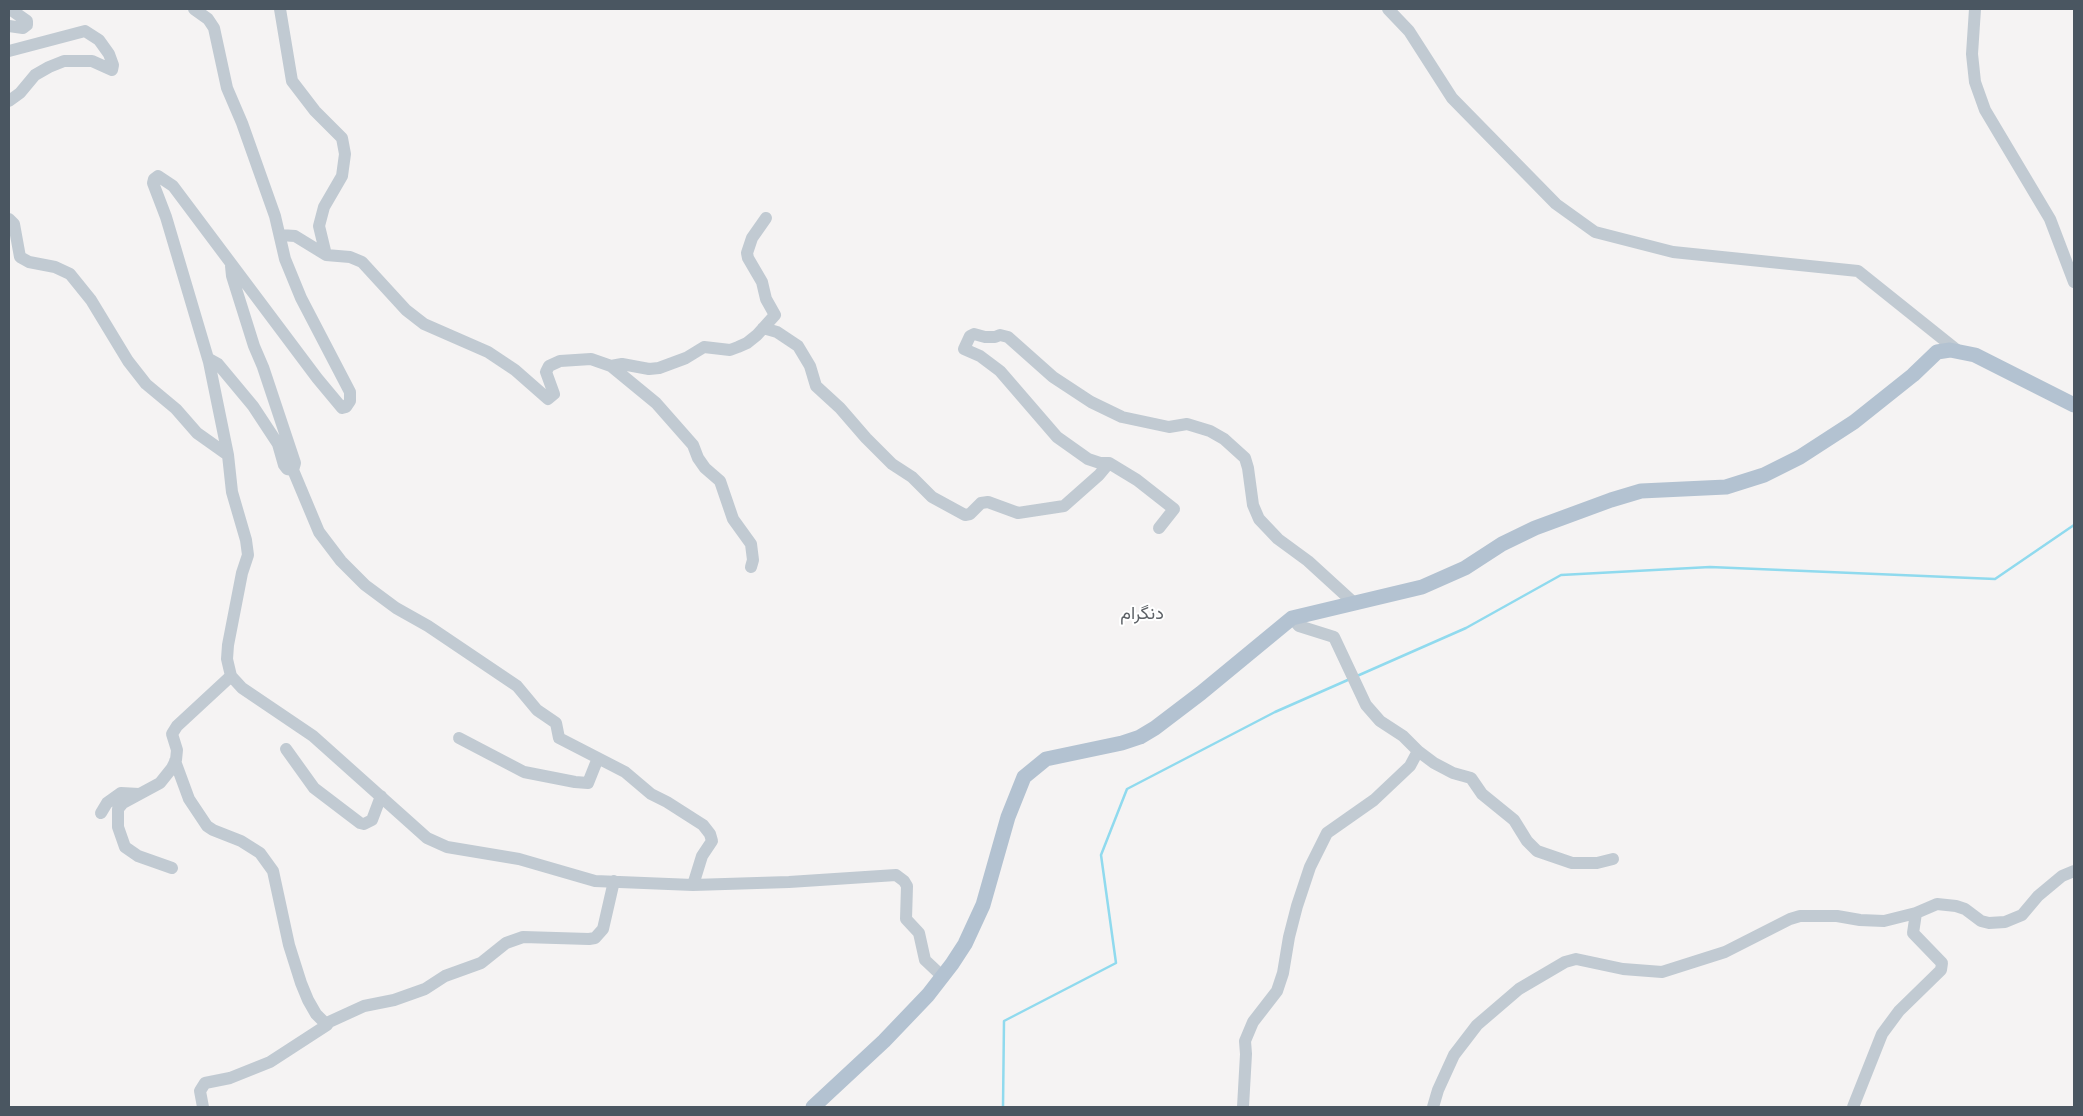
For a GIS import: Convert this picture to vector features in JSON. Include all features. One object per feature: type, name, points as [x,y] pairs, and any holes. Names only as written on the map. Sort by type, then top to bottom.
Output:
[{"type":"main road","points":[[813,1107],[884,1041],[928,995],[965,944],[984,905],[1008,817],[1024,778],[1046,759],[1122,743],[1140,737],[1201,693],[1292,618],[1422,587],[1465,568],[1502,544],[1535,528],[1611,500],[1641,491],[1726,487],[1764,475],[1800,457],[1854,422],[1913,375],[1937,352],[1950,350],[1975,355],[2074,405]]},
{"type":"street","points":[[9,26],[23,28],[27,25],[26,21],[10,9]]},
{"type":"street","points":[[194,9],[208,19],[214,28],[227,88],[242,123],[275,216],[286,259],[301,298],[350,392],[350,401],[346,407],[342,408],[317,378],[174,186],[158,176],[154,179],[153,183],[183,272],[209,359],[228,455],[232,492],[246,540],[248,554],[242,573],[228,645],[227,659],[231,676],[242,688],[313,736],[427,838],[448,847],[519,859],[596,881],[693,885],[818,880],[896,874],[904,881],[906,886],[906,919],[919,933],[925,960],[942,976]]},
{"type":"street","points":[[280,9],[292,81],[315,111],[342,138],[345,154],[342,176],[324,207],[319,226],[326,255]]},
{"type":"street","points":[[1388,9],[1409,31],[1452,98],[1556,204],[1595,232],[1673,252],[1858,271],[1958,351]]},
{"type":"street","points":[[1975,9],[1972,54],[1975,82],[1985,110],[2050,220],[2074,282]]},
{"type":"street","points":[[9,51],[85,30],[99,40],[109,54],[113,64],[112,70],[92,61],[64,61],[49,67],[35,76],[20,93],[9,101]]},
{"type":"street","points":[[611,366],[622,364],[649,369],[658,368],[686,358],[704,347],[730,350],[748,343],[775,315],[766,299],[762,282],[747,253],[752,238],[766,218]]},
{"type":"street","points":[[9,219],[14,224],[20,257],[29,262],[55,267],[70,274],[91,300],[128,361],[146,384],[176,409],[197,433],[228,455]]},
{"type":"street","points":[[280,235],[295,236],[326,255],[350,257],[362,262],[406,310],[424,324],[488,352],[515,370],[548,400],[554,394],[546,372],[549,366],[560,361],[591,359],[611,366],[656,403],[693,445],[701,463],[720,482],[733,519],[751,544],[753,560],[751,567]]},
{"type":"street","points":[[231,263],[232,276],[254,346],[263,367],[295,463],[293,470],[319,532],[352,574],[396,608],[428,626],[517,686],[537,710],[556,723],[559,738],[625,772],[651,794],[703,825],[710,834],[712,841],[702,856],[693,885]]},
{"type":"street","points":[[763,328],[777,332],[798,346],[810,366],[816,386],[840,408],[892,464],[912,477],[932,497],[965,514],[970,514],[981,502],[988,502],[1018,513],[1064,506],[1098,475],[1108,463]]},
{"type":"street","points":[[1159,528],[1174,509],[1137,480],[1108,463],[1100,464],[1088,459],[1057,437],[1000,372],[980,356],[964,349],[970,336],[974,334],[985,337],[1000,335],[1008,337],[1054,377],[1091,402],[1122,417],[1169,427],[1187,424],[1210,431],[1224,439],[1244,458],[1248,468],[1253,505],[1259,519],[1278,539],[1308,561],[1354,603]]},
{"type":"street","points":[[209,359],[218,364],[253,406],[278,444],[284,465],[293,470]]},
{"type":"street","points":[[1292,618],[1299,626],[1334,637],[1366,705],[1380,720],[1403,736],[1434,763],[1453,773],[1471,778],[1482,794],[1514,820],[1527,841],[1537,851],[1572,864],[1597,863],[1613,859]]},
{"type":"street","points":[[172,868],[131,852],[122,841],[118,827],[118,809],[123,803],[160,783],[175,761],[177,750],[172,734],[177,726],[231,676]]},
{"type":"street","points":[[459,738],[524,772],[575,782],[588,783],[598,758]]},
{"type":"street","points":[[286,749],[314,788],[360,823],[364,824],[372,820],[381,796]]},
{"type":"street","points":[[1242,1107],[1246,1054],[1245,1040],[1253,1022],[1276,992],[1284,973],[1289,937],[1310,867],[1327,833],[1374,800],[1410,766],[1418,751]]},
{"type":"street","points":[[175,761],[189,799],[207,826],[260,852],[273,871],[289,945],[301,983],[316,1014],[327,1025]]},
{"type":"street","points":[[101,813],[107,802],[121,793],[139,794]]},
{"type":"street","points":[[1433,1107],[1438,1090],[1454,1055],[1477,1025],[1519,990],[1566,962],[1576,959],[1623,969],[1662,972],[1725,952],[1790,919],[1800,916],[1837,916],[1860,920],[1884,921],[1916,914],[1937,904],[1965,909],[1981,922],[2005,922],[2022,915],[2038,896],[2062,876],[2074,871]]},
{"type":"street","points":[[203,1107],[200,1091],[205,1083],[230,1078],[270,1062],[329,1022],[364,1006],[394,1000],[425,989],[444,976],[481,963],[506,944],[523,937],[596,938],[602,930],[614,881]]},
{"type":"street","points":[[1853,1107],[1882,1034],[1899,1011],[1941,970],[1942,963],[1913,933],[1916,914]]},
{"type":"waterway","points":[[1357,676],[1466,628],[1561,575],[1710,567],[1995,579],[2074,525]]},
{"type":"waterway","points":[[1003,1107],[1004,1021],[1116,963],[1101,855],[1127,789],[1275,712],[1350,679]]},
{"type":"district","name":"دنگرام","points":[[1142,614]]}]
